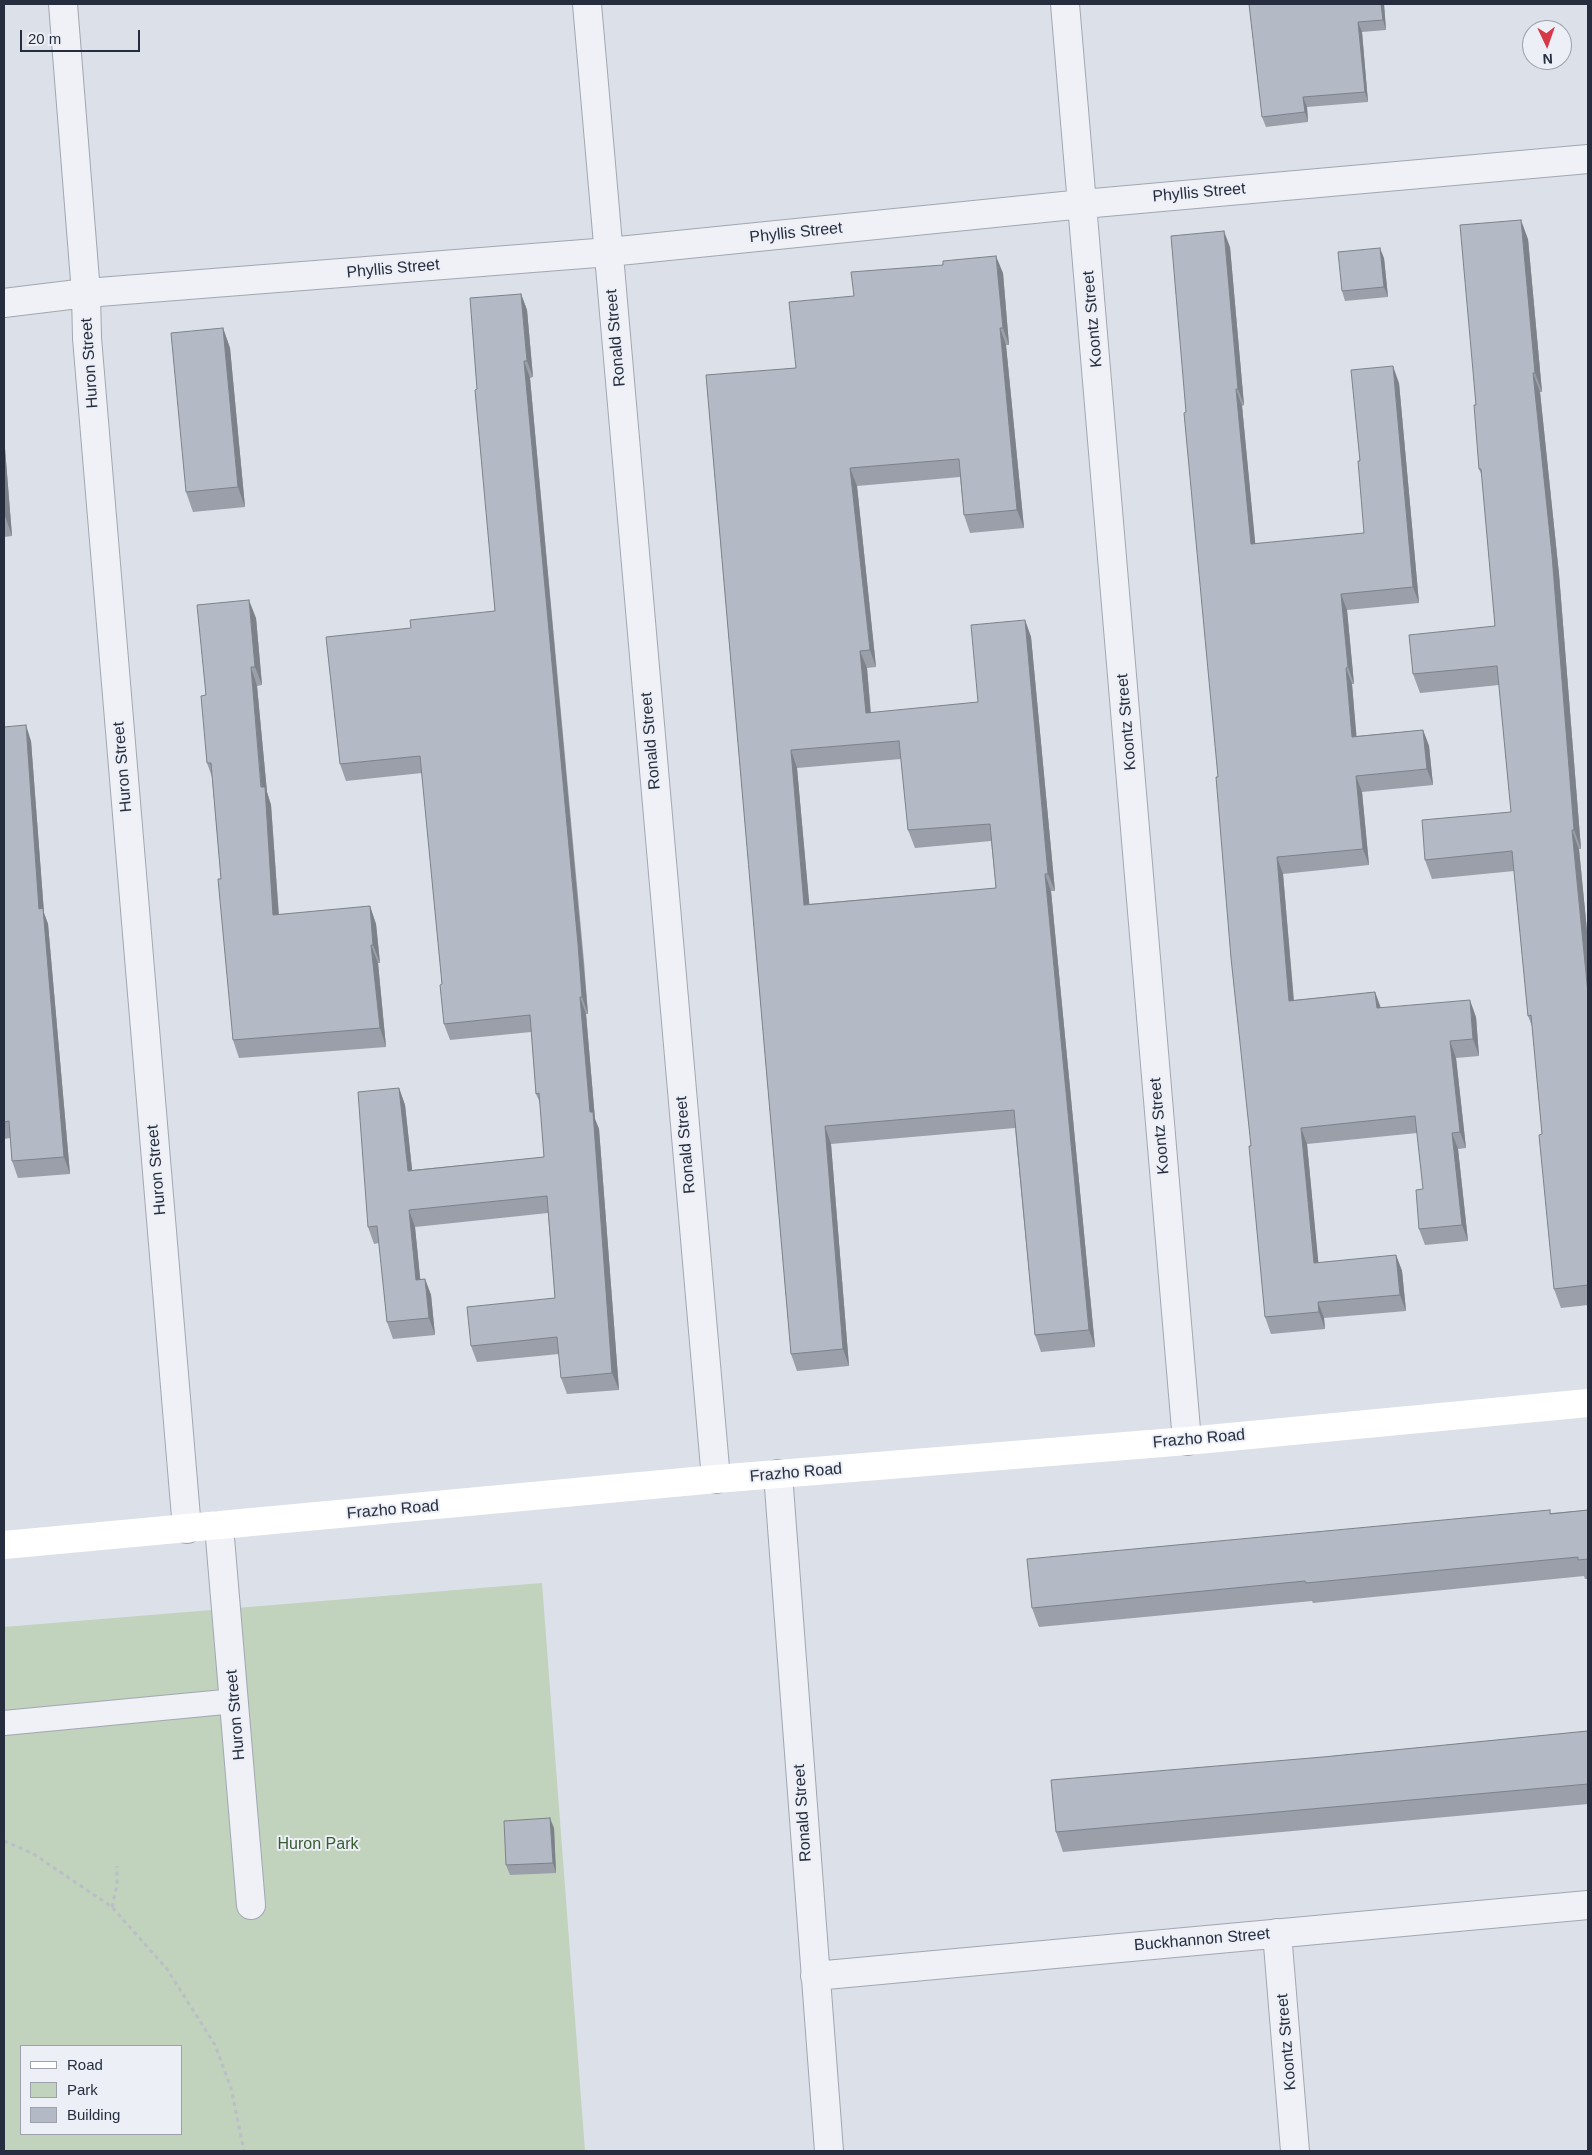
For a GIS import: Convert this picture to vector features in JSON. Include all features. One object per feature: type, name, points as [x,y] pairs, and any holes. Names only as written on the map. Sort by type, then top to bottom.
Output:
[{"type":"street","name":"Huron Street","points":[[63,4],[86,293],[88,348],[187,1529]]},
{"type":"street","name":"Ronald Street","points":[[588,4],[716,1479]]},
{"type":"street","name":"Koontz Street","points":[[1065,4],[1187,1441]]},
{"type":"street","name":"Phyllis Street","points":[[4,302],[86,293],[609,252],[1083,204],[1588,159]]},
{"type":"street","name":"Frazho Road","points":[[4,1546],[716,1479],[1187,1441],[1588,1403]]},
{"type":"street","name":"Ronald Street","points":[[778,1474],[829,2151]]},
{"type":"street","name":"Huron Street","points":[[219,1526],[251,1905]]},
{"type":"street","name":"Buckhannon Street","points":[[815,1976],[1588,1905]]},
{"type":"street","name":"Koontz Street","points":[[1277,1933],[1295,2151]]},
{"type":"lane","points":[[4,1723],[235,1701]]},
{"type":"path","points":[[4,1841],[32,1854],[112,1907],[167,1969],[215,2046],[231,2088],[244,2151]]},
{"type":"path","points":[[112,1907],[117,1866]]},
{"type":"green space","name":"Huron Park","points":[[542,1583],[585,2151],[4,2151],[4,1627]]},
{"type":"building","points":[[1249,4],[1381,4],[1383,20],[1358,22],[1365,92],[1303,97],[1305,112],[1262,117]]},
{"type":"building","points":[[1521,220],[1535,373],[1533,373],[1552,555],[1574,830],[1572,830],[1588,994],[1588,1285],[1554,1289],[1539,1135],[1542,1134],[1531,1015],[1528,1016],[1512,851],[1425,860],[1422,820],[1511,812],[1497,666],[1413,674],[1409,635],[1495,626],[1481,469],[1479,469],[1474,405],[1476,405],[1460,225]]},
{"type":"building","points":[[1224,231],[1238,389],[1236,389],[1251,544],[1364,533],[1358,461],[1360,461],[1351,370],[1393,366],[1413,587],[1341,594],[1352,737],[1423,730],[1427,769],[1356,776],[1363,849],[1277,857],[1289,1001],[1375,992],[1377,1008],[1470,1000],[1473,1039],[1450,1041],[1460,1132],[1452,1133],[1462,1225],[1419,1229],[1416,1190],[1423,1189],[1415,1116],[1301,1128],[1314,1263],[1396,1255],[1400,1295],[1318,1302],[1319,1312],[1265,1317],[1249,1146],[1251,1146],[1231,958],[1216,777],[1218,777],[1184,413],[1186,412],[1171,236]]},
{"type":"building","points":[[1380,248],[1384,287],[1342,291],[1338,252]]},
{"type":"building","points":[[996,256],[1003,328],[1000,328],[1017,510],[964,515],[959,459],[850,468],[870,650],[860,651],[866,713],[978,702],[971,625],[1025,620],[1048,874],[1045,874],[1089,1330],[1035,1335],[1014,1110],[825,1126],[843,1349],[791,1354],[706,375],[796,368],[789,302],[854,296],[851,272],[943,265],[943,261]],"holes":[[[899,741],[908,830],[990,824],[996,888],[804,905],[791,750]]]},
{"type":"building","points":[[521,294],[527,361],[524,361],[578,944],[582,997],[580,997],[590,1112],[593,1112],[612,1373],[561,1378],[557,1337],[471,1346],[467,1307],[555,1298],[547,1196],[409,1210],[416,1280],[425,1279],[429,1318],[387,1322],[377,1226],[368,1227],[358,1092],[399,1088],[408,1171],[544,1157],[539,1093],[536,1094],[530,1015],[444,1024],[440,985],[442,984],[420,756],[340,764],[326,637],[411,628],[410,620],[495,611],[475,390],[477,389],[470,298]]},
{"type":"building","points":[[223,328],[238,487],[186,492],[171,333]]},
{"type":"building","points":[[249,600],[255,667],[251,667],[261,787],[265,787],[273,915],[370,906],[373,945],[371,945],[380,1028],[233,1040],[218,879],[221,879],[211,763],[207,763],[201,696],[206,695],[197,605]]},
{"type":"building","points":[[26,725],[39,909],[43,908],[64,1157],[12,1161],[9,1121],[4,1122],[4,727]]},
{"type":"building","points":[[1550,1510],[1550,1514],[1588,1510],[1588,1559],[1578,1560],[1578,1557],[1306,1583],[1305,1581],[1032,1608],[1027,1559]]},
{"type":"building","points":[[1588,1731],[1588,1784],[1056,1832],[1051,1780],[1323,1757]]},
{"type":"building","points":[[550,1818],[553,1863],[506,1865],[504,1821]]}]
